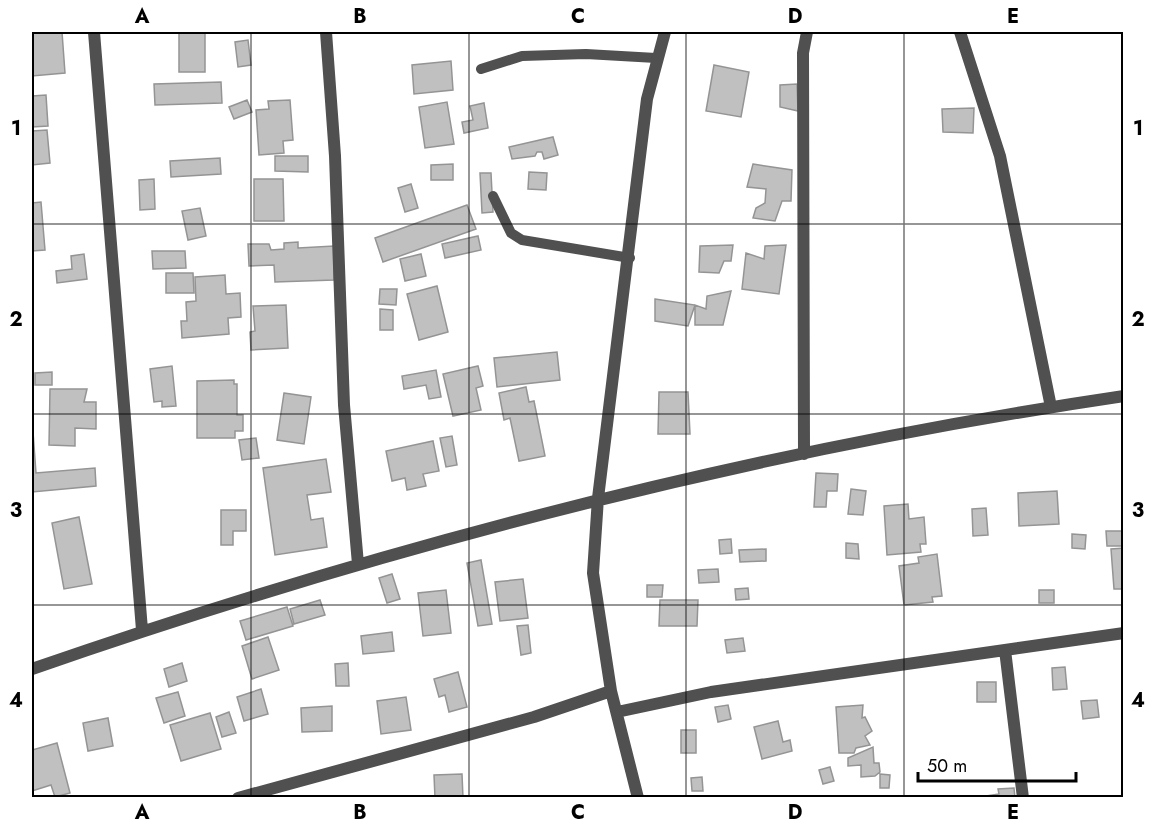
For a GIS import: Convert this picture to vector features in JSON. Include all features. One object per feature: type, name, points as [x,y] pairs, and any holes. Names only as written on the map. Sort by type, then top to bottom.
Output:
[{"type":"street","points":[[94,32],[142,630]]},
{"type":"street","points":[[326,32],[335,156],[344,405],[358,564]]},
{"type":"street","points":[[638,798],[611,691],[593,573],[598,498],[630,258],[647,99],[664,32]]},
{"type":"street","points":[[804,454],[802,192],[803,52],[807,32]]},
{"type":"street","points":[[960,32],[1000,156],[1050,407]]},
{"type":"street","points":[[32,669],[142,630],[358,564],[598,498],[978,417],[1124,396]]},
{"type":"street","points":[[617,712],[711,692],[1124,633]]},
{"type":"street","points":[[1005,650],[1023,798]]},
{"type":"street","points":[[238,798],[534,717],[611,691]]},
{"type":"lane","points":[[481,69],[522,56],[586,54],[656,58]]},
{"type":"lane","points":[[493,196],[511,233],[522,240],[630,258]]},
{"type":"building","points":[[32,32],[62,32],[65,73],[32,76]]},
{"type":"building","points":[[179,32],[205,32],[205,72],[179,72]]},
{"type":"building","points":[[248,40],[251,65],[238,67],[235,42]]},
{"type":"building","points":[[451,61],[453,90],[414,94],[412,65]]},
{"type":"building","points":[[714,65],[749,72],[741,117],[706,111]]},
{"type":"building","points":[[221,82],[222,103],[155,105],[154,84]]},
{"type":"building","points":[[797,84],[798,111],[780,107],[780,85]]},
{"type":"building","points":[[46,95],[48,126],[32,127],[32,96]]},
{"type":"building","points":[[247,100],[252,112],[234,119],[229,107]]},
{"type":"building","points":[[290,100],[293,140],[283,141],[284,153],[259,155],[256,110],[269,109],[268,101]]},
{"type":"building","points":[[447,102],[454,144],[425,148],[419,107]]},
{"type":"building","points":[[484,103],[488,128],[464,133],[462,122],[473,120],[470,106]]},
{"type":"building","points":[[974,108],[973,133],[943,132],[942,109]]},
{"type":"building","points":[[47,130],[50,163],[32,165],[32,131]]},
{"type":"building","points":[[553,137],[558,155],[544,159],[542,152],[537,152],[535,156],[512,159],[509,147]]},
{"type":"building","points":[[275,156],[308,156],[308,172],[275,171]]},
{"type":"building","points":[[220,158],[221,174],[171,177],[170,161]]},
{"type":"building","points":[[453,164],[453,180],[431,180],[431,165]]},
{"type":"building","points":[[753,164],[792,170],[791,201],[782,201],[775,221],[753,218],[756,208],[765,203],[766,189],[747,187]]},
{"type":"building","points":[[529,172],[547,173],[546,190],[528,189]]},
{"type":"building","points":[[480,173],[491,173],[493,212],[482,213]]},
{"type":"building","points":[[154,179],[155,209],[140,210],[139,180]]},
{"type":"building","points":[[254,179],[283,179],[284,221],[254,221]]},
{"type":"building","points":[[411,184],[418,208],[405,212],[398,188]]},
{"type":"building","points":[[41,202],[45,250],[32,251],[32,203]]},
{"type":"building","points":[[467,205],[476,229],[383,262],[375,238]]},
{"type":"building","points":[[200,208],[206,236],[188,240],[182,211]]},
{"type":"building","points":[[478,236],[481,250],[445,258],[442,244]]},
{"type":"building","points":[[298,242],[298,248],[334,246],[334,280],[275,282],[274,265],[249,266],[248,244],[269,244],[271,250],[284,249],[284,243]]},
{"type":"building","points":[[733,245],[731,261],[724,261],[719,273],[699,272],[700,246]]},
{"type":"building","points":[[786,245],[779,294],[742,289],[746,253],[764,259],[765,246]]},
{"type":"building","points":[[152,251],[185,251],[186,268],[153,269]]},
{"type":"building","points":[[84,254],[87,279],[57,283],[56,271],[72,269],[71,256]]},
{"type":"building","points":[[421,254],[426,276],[405,281],[400,259]]},
{"type":"building","points":[[166,273],[193,273],[194,293],[166,293]]},
{"type":"building","points":[[225,275],[226,294],[240,293],[241,317],[228,318],[229,334],[182,338],[181,321],[187,321],[186,302],[196,301],[195,277]]},
{"type":"building","points":[[437,286],[448,332],[419,340],[407,294]]},
{"type":"building","points":[[380,289],[397,289],[396,305],[379,304]]},
{"type":"building","points":[[731,291],[723,325],[695,325],[695,305],[706,309],[707,296]]},
{"type":"building","points":[[655,299],[695,305],[688,326],[655,321]]},
{"type":"building","points":[[286,305],[288,348],[251,350],[250,332],[255,331],[253,306]]},
{"type":"building","points":[[380,309],[393,310],[393,330],[380,330]]},
{"type":"building","points":[[557,352],[560,380],[497,387],[494,358]]},
{"type":"building","points":[[172,366],[176,406],[162,407],[162,401],[154,402],[150,369]]},
{"type":"building","points":[[478,366],[483,386],[476,388],[481,410],[453,416],[443,374]]},
{"type":"building","points":[[436,370],[441,397],[429,399],[426,385],[404,389],[402,376]]},
{"type":"building","points":[[52,372],[52,385],[35,385],[35,373]]},
{"type":"building","points":[[234,380],[234,384],[237,384],[237,415],[243,415],[243,431],[235,431],[235,438],[197,438],[197,381]]},
{"type":"building","points":[[526,387],[529,402],[534,401],[545,456],[519,461],[510,418],[504,420],[499,393]]},
{"type":"building","points":[[50,389],[87,389],[84,402],[96,402],[96,429],[75,428],[75,446],[49,445]]},
{"type":"building","points":[[659,392],[688,392],[690,434],[658,434]]},
{"type":"building","points":[[284,393],[311,397],[304,444],[277,440]]},
{"type":"building","points":[[32,418],[36,473],[95,468],[96,486],[32,492]]},
{"type":"building","points":[[452,436],[457,465],[446,467],[440,438]]},
{"type":"building","points":[[256,438],[259,458],[242,460],[239,440]]},
{"type":"building","points":[[433,441],[439,471],[423,474],[426,486],[407,490],[405,478],[392,481],[386,451]]},
{"type":"building","points":[[326,459],[331,492],[307,495],[311,520],[323,518],[327,547],[275,555],[263,468]]},
{"type":"building","points":[[816,473],[838,474],[837,491],[827,491],[826,507],[814,507]]},
{"type":"building","points":[[851,489],[866,491],[863,515],[848,514]]},
{"type":"building","points":[[1057,491],[1059,524],[1019,526],[1018,493]]},
{"type":"building","points":[[908,504],[909,519],[924,517],[926,544],[920,544],[921,552],[887,555],[884,506]]},
{"type":"building","points":[[986,508],[988,535],[973,536],[972,509]]},
{"type":"building","points":[[221,510],[246,510],[246,531],[233,531],[233,545],[221,545]]},
{"type":"building","points":[[79,517],[92,584],[64,589],[52,523]]},
{"type":"building","points":[[1106,531],[1122,531],[1122,546],[1107,546]]},
{"type":"building","points":[[1072,534],[1086,535],[1085,549],[1072,548]]},
{"type":"building","points":[[731,539],[732,553],[720,554],[719,540]]},
{"type":"building","points":[[846,543],[858,544],[859,559],[846,558]]},
{"type":"building","points":[[1124,548],[1124,589],[1114,589],[1111,549]]},
{"type":"building","points":[[766,549],[766,561],[740,562],[739,550]]},
{"type":"building","points":[[937,554],[942,596],[932,597],[933,602],[904,605],[899,566],[919,563],[918,557]]},
{"type":"building","points":[[481,560],[492,624],[478,626],[467,563]]},
{"type":"building","points":[[718,569],[719,582],[699,583],[698,570]]},
{"type":"building","points":[[392,574],[400,599],[387,603],[379,578]]},
{"type":"building","points":[[523,579],[528,618],[500,621],[495,582]]},
{"type":"building","points":[[647,585],[663,585],[662,597],[647,597]]},
{"type":"building","points":[[748,588],[749,599],[736,600],[735,589]]},
{"type":"building","points":[[446,590],[451,633],[423,636],[418,593]]},
{"type":"building","points":[[1039,590],[1054,590],[1054,603],[1039,603]]},
{"type":"building","points":[[320,600],[325,615],[294,624],[290,609]]},
{"type":"building","points":[[660,600],[698,600],[697,626],[659,626]]},
{"type":"building","points":[[287,607],[293,626],[246,640],[240,621]]},
{"type":"building","points":[[528,625],[531,653],[521,655],[517,626]]},
{"type":"building","points":[[392,632],[394,651],[363,654],[361,636]]},
{"type":"building","points":[[268,637],[279,670],[252,679],[242,646]]},
{"type":"building","points":[[743,638],[745,651],[727,653],[725,640]]},
{"type":"building","points":[[182,663],[187,681],[169,687],[164,669]]},
{"type":"building","points":[[348,663],[349,686],[336,686],[335,664]]},
{"type":"building","points":[[1065,667],[1067,689],[1053,690],[1052,668]]},
{"type":"building","points":[[458,672],[467,707],[449,712],[445,695],[439,697],[434,679]]},
{"type":"building","points":[[977,682],[996,682],[996,702],[977,702]]},
{"type":"building","points":[[261,689],[268,714],[244,721],[237,697]]},
{"type":"building","points":[[178,692],[185,716],[164,723],[156,698]]},
{"type":"building","points":[[406,697],[411,730],[381,734],[377,701]]},
{"type":"building","points":[[1097,700],[1099,717],[1083,719],[1081,701]]},
{"type":"building","points":[[728,705],[731,719],[718,722],[715,707]]},
{"type":"building","points":[[863,705],[862,718],[865,717],[872,731],[865,736],[870,745],[856,748],[854,753],[839,753],[836,707]]},
{"type":"building","points":[[332,706],[332,731],[302,732],[301,708]]},
{"type":"building","points":[[229,712],[236,733],[222,737],[216,717]]},
{"type":"building","points":[[210,713],[221,749],[181,761],[170,725]]},
{"type":"building","points":[[108,718],[113,746],[88,751],[83,723]]},
{"type":"building","points":[[778,721],[783,742],[790,740],[792,751],[762,759],[754,727]]},
{"type":"building","points":[[681,730],[696,730],[696,753],[681,753]]},
{"type":"building","points":[[57,743],[70,793],[55,797],[51,785],[32,791],[32,750]]},
{"type":"building","points":[[873,747],[874,763],[879,763],[880,772],[875,776],[861,777],[861,765],[848,766],[848,758]]},
{"type":"building","points":[[830,767],[834,781],[823,784],[819,770]]},
{"type":"building","points":[[462,774],[463,798],[435,798],[434,775]]},
{"type":"building","points":[[880,774],[890,775],[889,788],[880,788]]},
{"type":"building","points":[[702,777],[703,791],[692,791],[691,778]]},
{"type":"building","points":[[1014,788],[1015,798],[973,798],[999,794],[998,789]]}]
